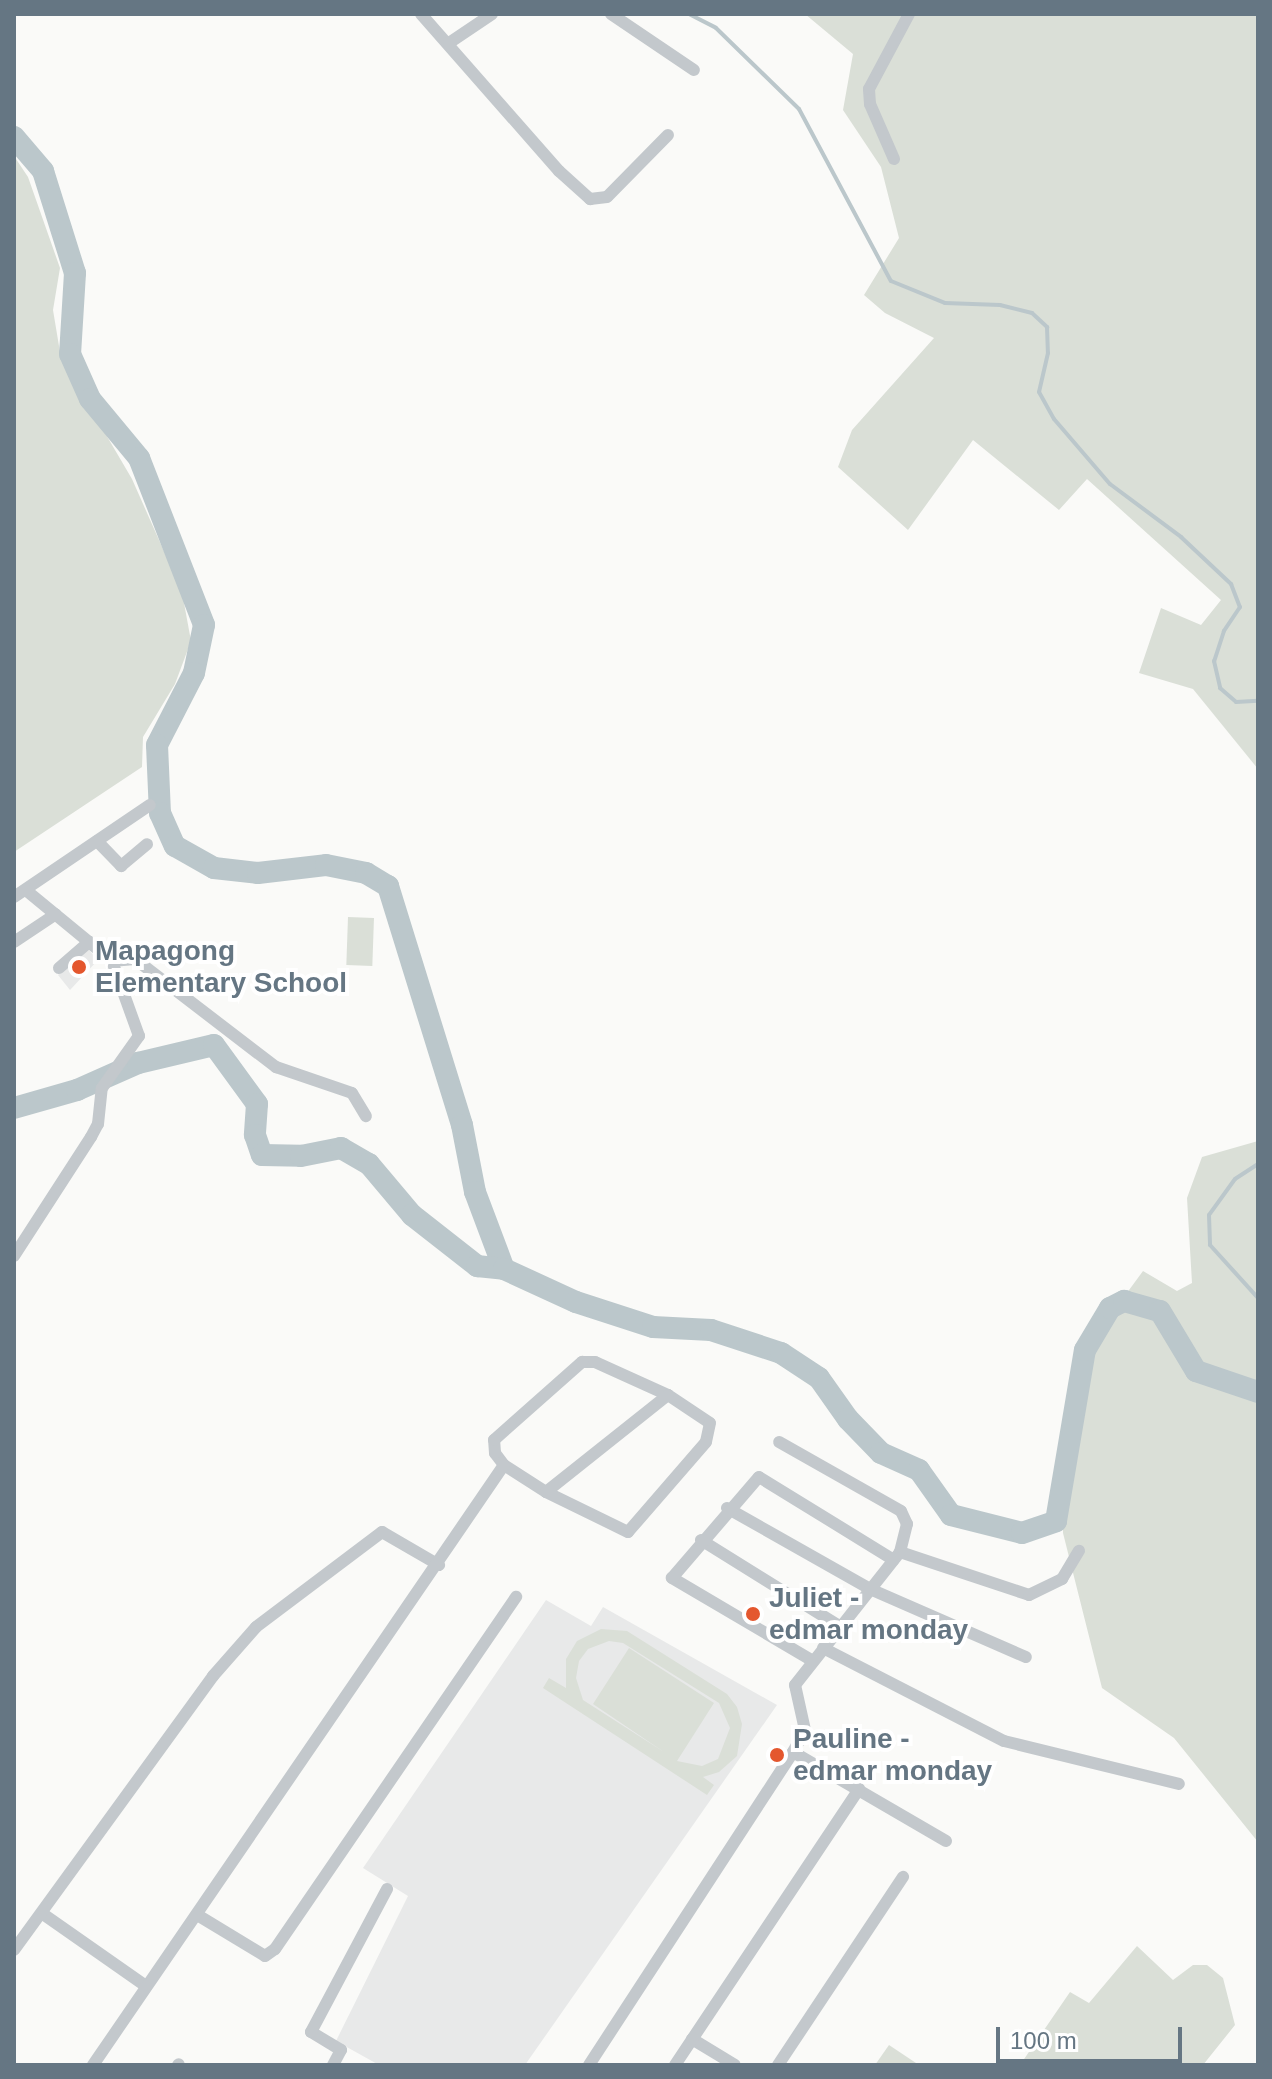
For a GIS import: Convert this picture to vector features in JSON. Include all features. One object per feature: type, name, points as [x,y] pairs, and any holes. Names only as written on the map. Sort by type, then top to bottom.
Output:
[{"type":"street","points":[[421,14],[559,171],[590,199],[607,197],[668,135]]},
{"type":"street","points":[[449,43],[492,14]]},
{"type":"street","points":[[611,14],[694,70]]},
{"type":"street","points":[[894,159],[870,104],[869,89],[909,14]]},
{"type":"street","points":[[14,897],[150,805]]},
{"type":"street","points":[[97,841],[121,866],[147,844]]},
{"type":"street","points":[[14,1256],[98,1124],[102,1088],[139,1036],[112,961],[26,890]]},
{"type":"street","points":[[14,942],[56,914]]},
{"type":"street","points":[[59,968],[89,942]]},
{"type":"street","points":[[112,961],[135,959],[276,1067],[352,1093],[366,1116]]},
{"type":"street","points":[[582,1362],[595,1362],[668,1395],[710,1423],[706,1442],[628,1532],[546,1492],[504,1465],[495,1453],[494,1440],[582,1362]]},
{"type":"street","points":[[546,1492],[668,1395]]},
{"type":"street","points":[[589,2065],[793,1752],[805,1730],[795,1685],[897,1556],[907,1524],[901,1511],[779,1442]]},
{"type":"street","points":[[93,2065],[146,1986],[199,1916],[504,1465]]},
{"type":"street","points":[[813,1661],[672,1578],[727,1508],[759,1477],[897,1556],[1029,1595],[1062,1579],[1079,1551]]},
{"type":"street","points":[[727,1508],[870,1589],[1026,1657]]},
{"type":"street","points":[[14,1950],[213,1676],[256,1627],[369,1536],[382,1532],[439,1565]]},
{"type":"street","points":[[701,1540],[841,1627]]},
{"type":"street","points":[[199,1916],[265,1956],[275,1949],[516,1597]]},
{"type":"street","points":[[823,1648],[1004,1741],[1179,1784]]},
{"type":"street","points":[[793,1752],[946,1841]]},
{"type":"street","points":[[675,2065],[859,1789]]},
{"type":"street","points":[[778,2065],[903,1877]]},
{"type":"street","points":[[333,2065],[341,2050],[311,2032],[387,1889]]},
{"type":"street","points":[[43,1914],[146,1986]]},
{"type":"street","points":[[692,2039],[735,2065]]},
{"type":"shaded area","points":[[805,14],[1258,14],[1258,769],[1193,689],[1139,673],[1161,608],[1201,625],[1221,600],[1087,479],[1059,510],[973,440],[908,530],[838,467],[852,430],[934,338],[885,313],[864,295],[899,238],[881,167],[843,110],[853,54]]},
{"type":"shaded area","points":[[14,156],[28,177],[60,268],[53,310],[61,358],[132,479],[182,592],[191,641],[175,684],[143,737],[142,767],[14,852]]},
{"type":"shaded area","points":[[348,917],[374,918],[372,966],[346,965]]},
{"type":"shaded area","name":"Mapagong Elementary School","points":[[87,948],[98,960],[70,990],[58,975]]},
{"type":"shaded area","points":[[1258,1141],[1258,1842],[1174,1738],[1102,1688],[1063,1533],[1062,1485],[1085,1350],[1143,1271],[1177,1291],[1192,1283],[1187,1198],[1202,1157]]},
{"type":"shaded area","points":[[546,1600],[591,1626],[603,1607],[777,1705],[525,2065],[379,2065],[336,2041],[408,1896],[363,1868]]},
{"type":"shaded area","points":[[601,1629],[627,1631],[727,1694],[737,1707],[742,1724],[737,1756],[719,1772],[703,1777],[714,1785],[707,1795],[543,1688],[549,1678],[566,1688],[566,1659],[577,1641]],"holes":[[[609,1641],[623,1643],[719,1703],[730,1728],[718,1759],[702,1766],[677,1761],[714,1703],[629,1648],[593,1704],[664,1752],[583,1700],[576,1678],[579,1661],[588,1649]]]},
{"type":"shaded area","points":[[1137,1946],[1173,1980],[1193,1965],[1207,1965],[1223,1978],[1235,2025],[1203,2065],[1020,2065],[1070,1992],[1089,2003]]},
{"type":"shaded area","points":[[889,2045],[919,2065],[875,2065]]},
{"type":"waterway","points":[[689,14],[716,28],[799,109],[891,281],[945,303],[1000,305],[1032,313],[1047,327],[1048,353],[1039,392],[1054,419],[1110,484],[1181,537],[1231,584],[1240,607],[1224,631],[1214,661],[1220,688],[1236,702],[1258,701]]},
{"type":"waterway","points":[[14,137],[43,171],[75,273],[70,354],[90,399],[139,458],[204,625],[194,673],[157,745],[160,813],[175,846],[214,868],[258,873],[326,865],[366,873],[388,886],[462,1125],[475,1192],[504,1269]]},
{"type":"waterway","points":[[14,1108],[77,1090],[138,1063],[214,1045],[257,1104],[255,1135],[262,1155],[301,1156],[341,1148],[369,1164],[412,1215],[477,1266],[504,1269],[576,1302],[653,1327],[711,1330],[781,1353],[819,1378],[848,1419],[881,1453],[919,1470],[951,1515],[1022,1533],[1056,1521],[1085,1350],[1110,1308],[1124,1301],[1160,1311],[1196,1371],[1258,1392]]},
{"type":"waterway","points":[[1258,1164],[1235,1179],[1209,1215],[1210,1245],[1258,1298]]},
{"type":"place","name":"Mapagong Elementary School","points":[[79,967]]},
{"type":"place","name":"Juliet - edmar monday","points":[[753,1614]]},
{"type":"place","name":"Pauline - edmar monday","points":[[777,1755]]}]
